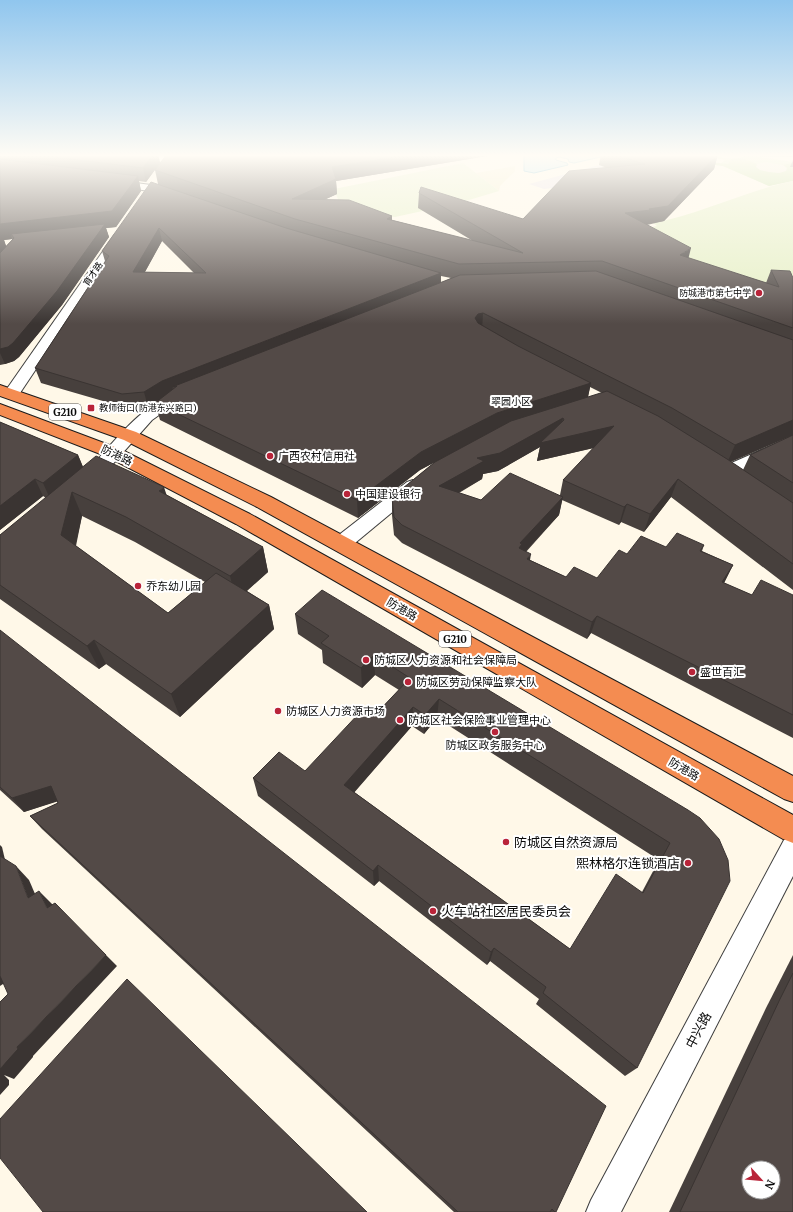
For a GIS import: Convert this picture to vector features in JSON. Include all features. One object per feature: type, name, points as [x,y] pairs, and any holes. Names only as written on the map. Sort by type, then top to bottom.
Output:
[{"type":"highway","name":"防港路","points":[[6,391],[130,436],[264,502],[793,790]]},
{"type":"highway","name":"防港路","points":[[0,409],[114,453],[249,522],[793,830]]},
{"type":"street","name":"育才路","points":[[6,391],[124,228],[106,233]]},
{"type":"street","points":[[76,491],[88,482],[146,417],[171,400],[193,392]]},
{"type":"street","points":[[726,472],[793,441]]},
{"type":"street","points":[[342,544],[427,475]]},
{"type":"street","name":"中兴路","points":[[603,1212],[793,849]]},
{"type":"green space","points":[[342,211],[424,211],[395,217],[343,212]]},
{"type":"green space","points":[[698,211],[793,211],[793,276],[781,281],[744,285],[627,232],[657,226],[653,223]]},
{"type":"building","points":[[0,211],[112,211],[112,211],[0,224]]},
{"type":"building","points":[[131,211],[235,211],[286,228],[441,273],[162,381],[144,392],[122,394],[35,368],[109,256],[102,251]],"holes":[[[159,228],[206,273],[133,272]]]},
{"type":"building","points":[[271,211],[377,211],[392,216],[387,219],[523,253],[449,211],[496,211],[523,219],[531,211],[646,211],[625,213],[691,248],[680,255],[779,287],[771,270],[790,271],[793,278],[793,328],[602,261],[459,264],[295,219]]},
{"type":"building","points":[[105,224],[57,291],[13,343],[8,347],[0,349],[0,253],[14,238],[11,234]]},
{"type":"building","points":[[596,271],[793,340],[793,420],[735,445],[672,408],[483,313],[478,314],[475,318],[478,323],[518,346],[591,383],[497,413],[421,452],[357,500],[155,403],[177,386],[172,387],[460,275]]},
{"type":"building","points":[[607,391],[658,416],[727,459],[793,503],[793,564],[678,479],[650,514],[627,504],[624,507],[563,480],[614,426],[540,443],[564,420],[563,418],[500,453],[477,458],[484,461],[439,486],[481,500],[510,473],[563,497],[520,543],[522,544],[519,548],[531,554],[527,559],[566,577],[574,567],[597,578],[619,550],[627,554],[641,536],[666,547],[677,533],[704,545],[700,551],[733,565],[722,582],[752,595],[761,580],[793,595],[793,715],[597,616],[592,622],[402,525],[394,517],[392,497],[435,462],[511,421]]},
{"type":"building","points":[[0,422],[78,455],[43,483],[35,479],[0,506]]},
{"type":"building","points":[[793,435],[793,483],[750,455]]},
{"type":"building","points":[[96,456],[164,487],[159,491],[263,547],[230,576],[126,517],[72,492],[61,535],[168,613],[216,573],[269,605],[171,694],[94,640],[87,646],[0,585],[0,535]]},
{"type":"building","points":[[322,590],[688,810],[700,818],[719,839],[728,860],[730,881],[637,1068],[543,993],[546,987],[494,948],[491,952],[378,865],[373,871],[253,778],[279,752],[305,771],[363,709],[374,716],[410,678],[374,655],[361,668],[321,643],[329,636],[295,614]],"holes":[[[439,699],[670,843],[643,893],[616,874],[570,949],[344,785],[413,707],[425,715]]]},
{"type":"building","points":[[0,630],[606,1106],[556,1212],[552,1209],[550,1212],[458,1212],[30,816],[58,803],[51,786],[12,798],[0,787]]},
{"type":"building","points":[[0,856],[16,866],[28,898],[39,891],[47,908],[55,903],[106,955],[17,1047],[18,1049],[0,1069],[0,1002],[8,994],[0,976]]},
{"type":"building","points":[[793,973],[793,1212],[680,1212],[780,999]]},
{"type":"building","points":[[127,979],[367,1212],[43,1212],[0,1158],[0,1119]]},
{"type":"place","name":"防城港市第七中学","points":[[759,293]]},
{"type":"place","name":"教师街口(防港东兴路口)","points":[[91,408]]},
{"type":"place","name":"广西农村信用社","points":[[270,456]]},
{"type":"place","name":"中国建设银行","points":[[347,494]]},
{"type":"place","name":"乔东幼儿园","points":[[138,586]]},
{"type":"place","name":"防城区人力资源和社会保障局","points":[[366,660]]},
{"type":"place","name":"盛世百汇","points":[[692,672]]},
{"type":"place","name":"防城区劳动保障监察大队","points":[[408,682]]},
{"type":"place","name":"防城区人力资源市场","points":[[278,711]]},
{"type":"place","name":"防城区社会保险事业管理中心","points":[[400,720]]},
{"type":"place","name":"防城区政务服务中心","points":[[495,732]]},
{"type":"place","name":"防城区自然资源局","points":[[506,842]]},
{"type":"place","name":"熙林格尔连锁酒店","points":[[688,863]]},
{"type":"place","name":"火车站社区居民委员会","points":[[433,911]]},
{"type":"district","name":"翠园小区","points":[[511,401]]}]
